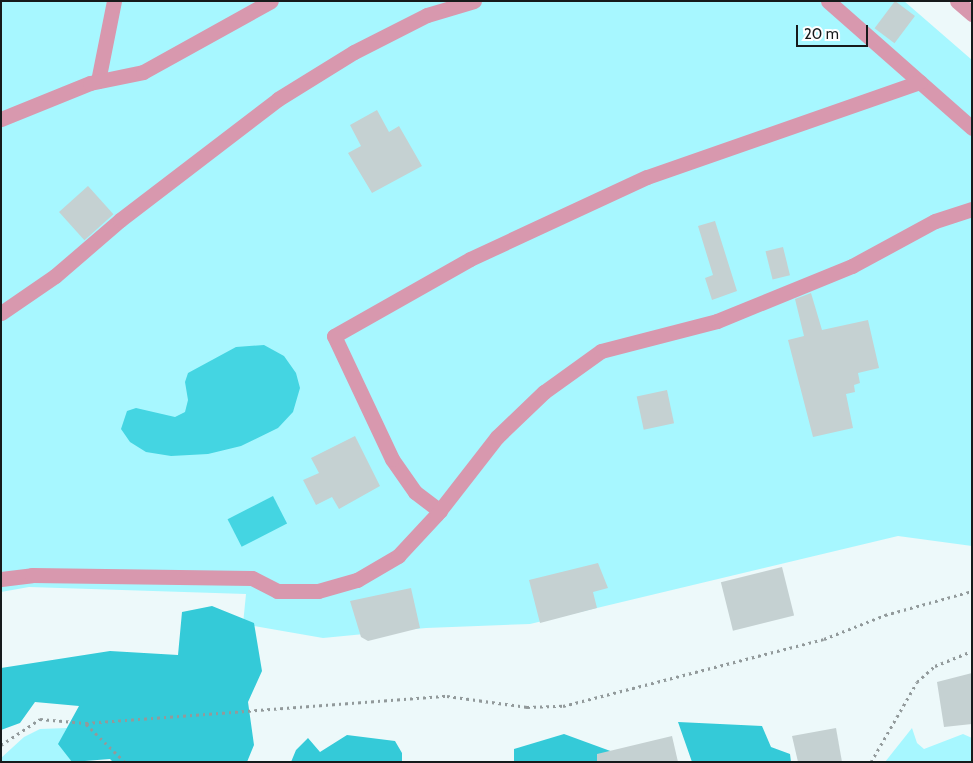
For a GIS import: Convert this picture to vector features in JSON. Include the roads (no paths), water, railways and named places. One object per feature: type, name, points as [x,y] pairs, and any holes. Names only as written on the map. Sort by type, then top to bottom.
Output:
[{"type":"street","points":[[98,82],[114,1]]},
{"type":"street","points":[[1,119],[98,82],[143,72],[271,1]]},
{"type":"street","points":[[1,313],[55,276],[120,220],[278,99],[354,52],[427,15],[474,1]]},
{"type":"street","points":[[828,1],[972,128]]},
{"type":"street","points":[[957,1],[972,14]]},
{"type":"street","points":[[440,511],[415,492],[392,459],[334,336],[470,259],[647,177],[920,82]]},
{"type":"street","points":[[1,579],[32,575],[252,578],[277,592],[318,591],[357,580],[398,556],[440,511],[497,437],[544,392],[601,351],[717,321],[852,266],[935,221],[972,209]]}]
